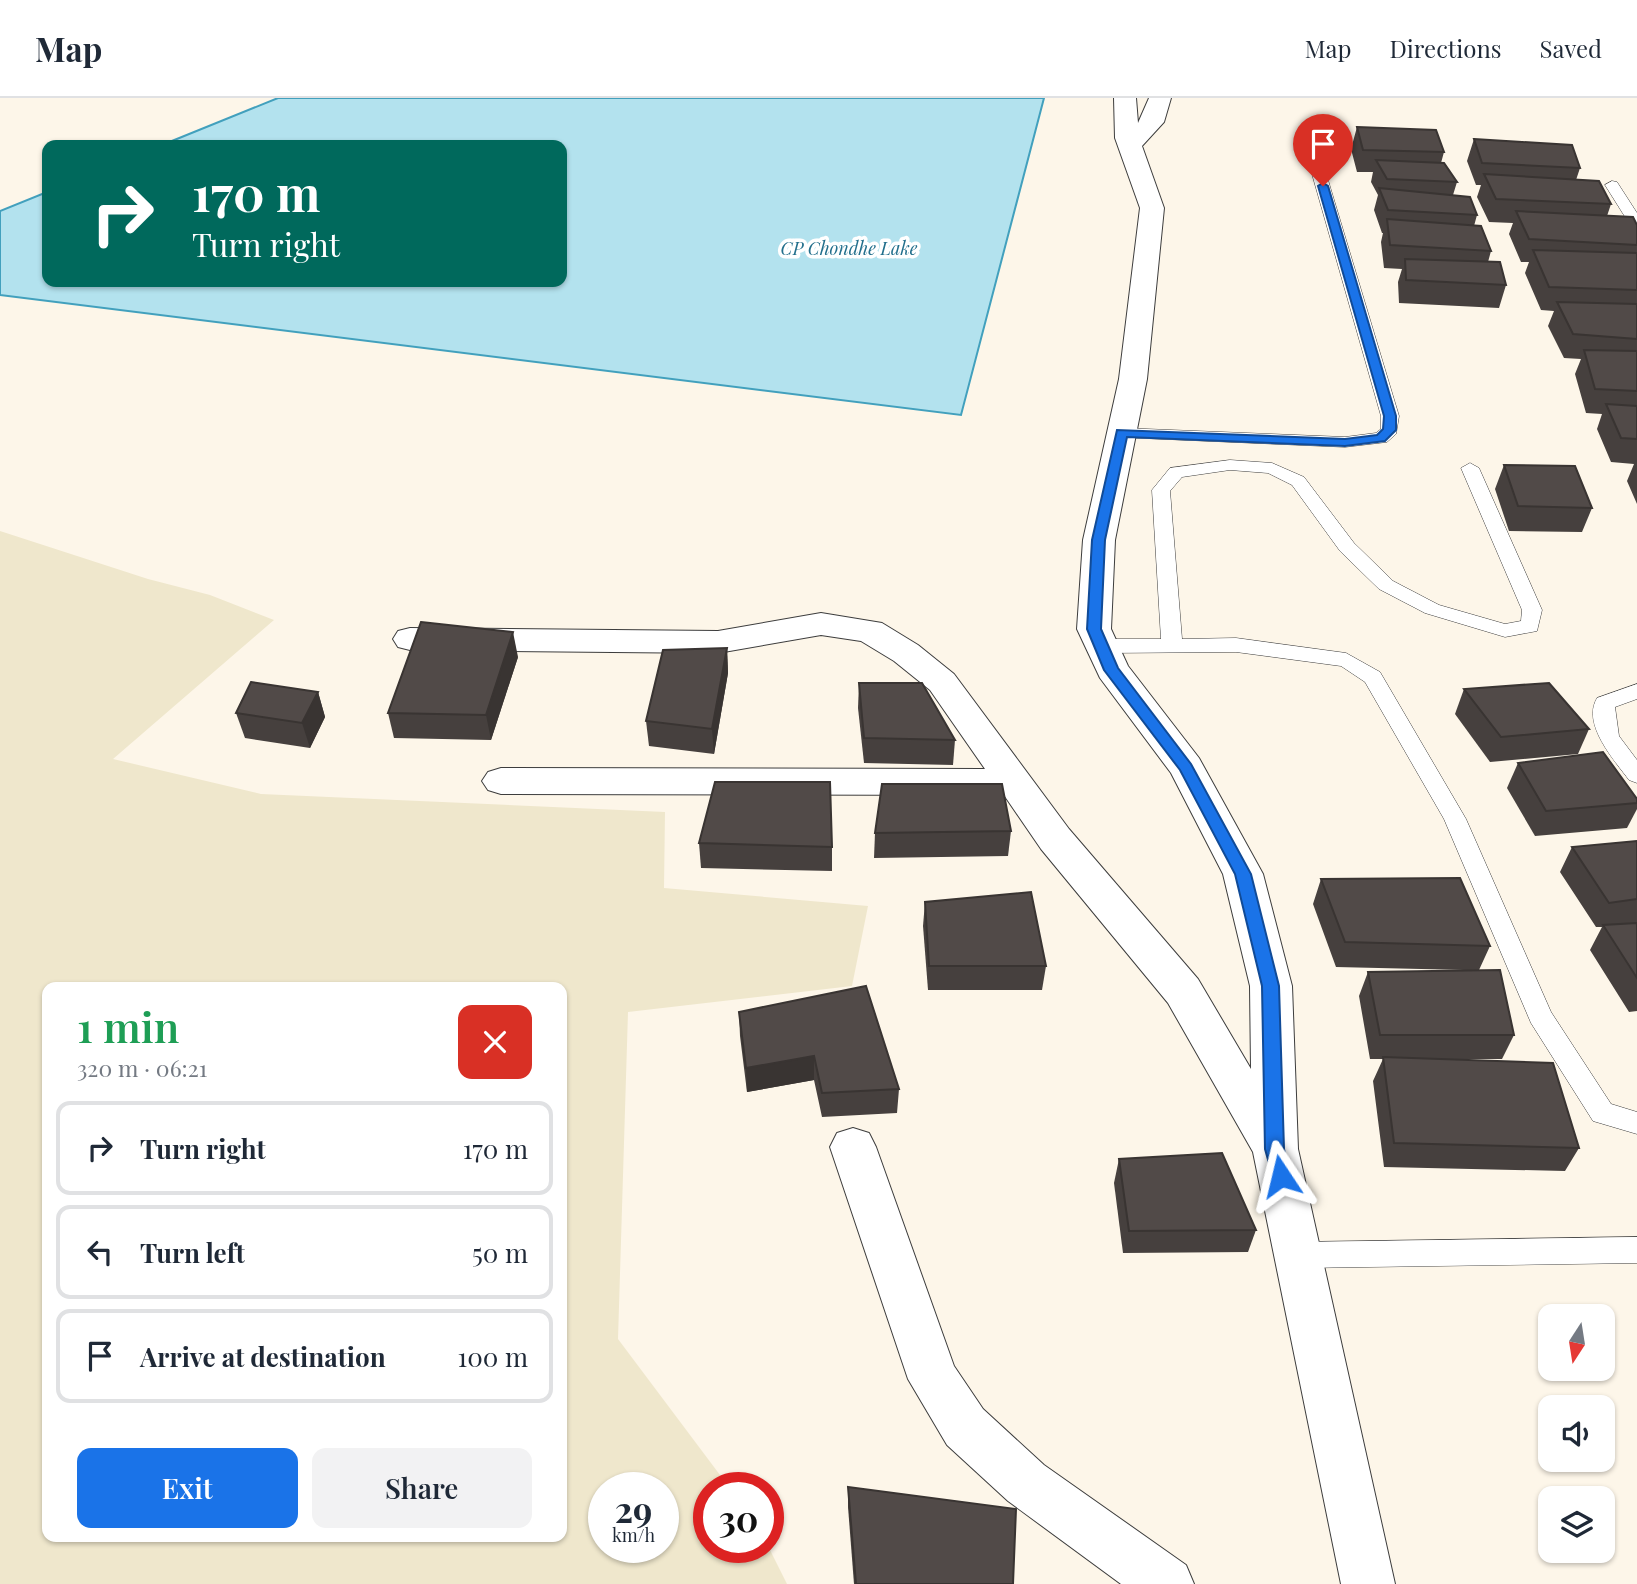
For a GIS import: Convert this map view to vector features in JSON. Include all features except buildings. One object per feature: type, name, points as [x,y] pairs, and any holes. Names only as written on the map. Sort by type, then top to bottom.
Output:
[{"type":"street","points":[[1125,98],[1130,144],[1152,208],[1133,379],[1099,540],[1094,629],[1112,670],[1186,767],[1243,874],[1271,986],[1275,1149],[1368,1584]]},
{"type":"street","points":[[1130,144],[1152,122],[1160,98]]},
{"type":"street","points":[[410,639],[718,642],[821,624],[870,631],[906,653],[942,682],[1055,839],[1183,991],[1275,1149]]},
{"type":"street","points":[[501,781],[1014,782]]},
{"type":"street","points":[[853,1147],[933,1379],[965,1427],[1026,1483],[1167,1584]]},
{"type":"lane","points":[[1121,433],[1345,442],[1381,438],[1390,430],[1390,416],[1315,160]]},
{"type":"lane","points":[[1612,185],[1637,225]]},
{"type":"lane","points":[[1172,646],[1161,490],[1176,472],[1230,465],[1272,468],[1298,481],[1348,547],[1386,584],[1397,591],[1432,609],[1505,631],[1530,626],[1532,610],[1470,468]]},
{"type":"lane","points":[[1102,646],[1236,645],[1346,660],[1373,677],[1455,819],[1540,1016],[1602,1113],[1637,1123]]},
{"type":"lane","points":[[1637,691],[1604,703],[1608,737],[1637,775]]},
{"type":"lane","points":[[1299,1255],[1637,1250]]},
{"type":"shaded area","points":[[0,531],[148,579],[210,595],[274,620],[113,759],[261,794],[665,812],[664,888],[868,906],[852,986],[628,1012],[618,1339],[718,1472],[693,1472],[693,1563],[776,1563],[787,1584],[0,1584]]},
{"type":"water","name":"CP Chondhe Lake","points":[[278,98],[1044,98],[961,415],[0,295],[0,211],[42,194],[42,287],[567,287],[567,140],[174,140]]},
{"type":"route","points":[[1281,1176],[1275,1149],[1271,986],[1243,874],[1186,767],[1112,670],[1094,629],[1099,540],[1121,433],[1345,442],[1381,438],[1390,430],[1390,416],[1323,186]]}]
